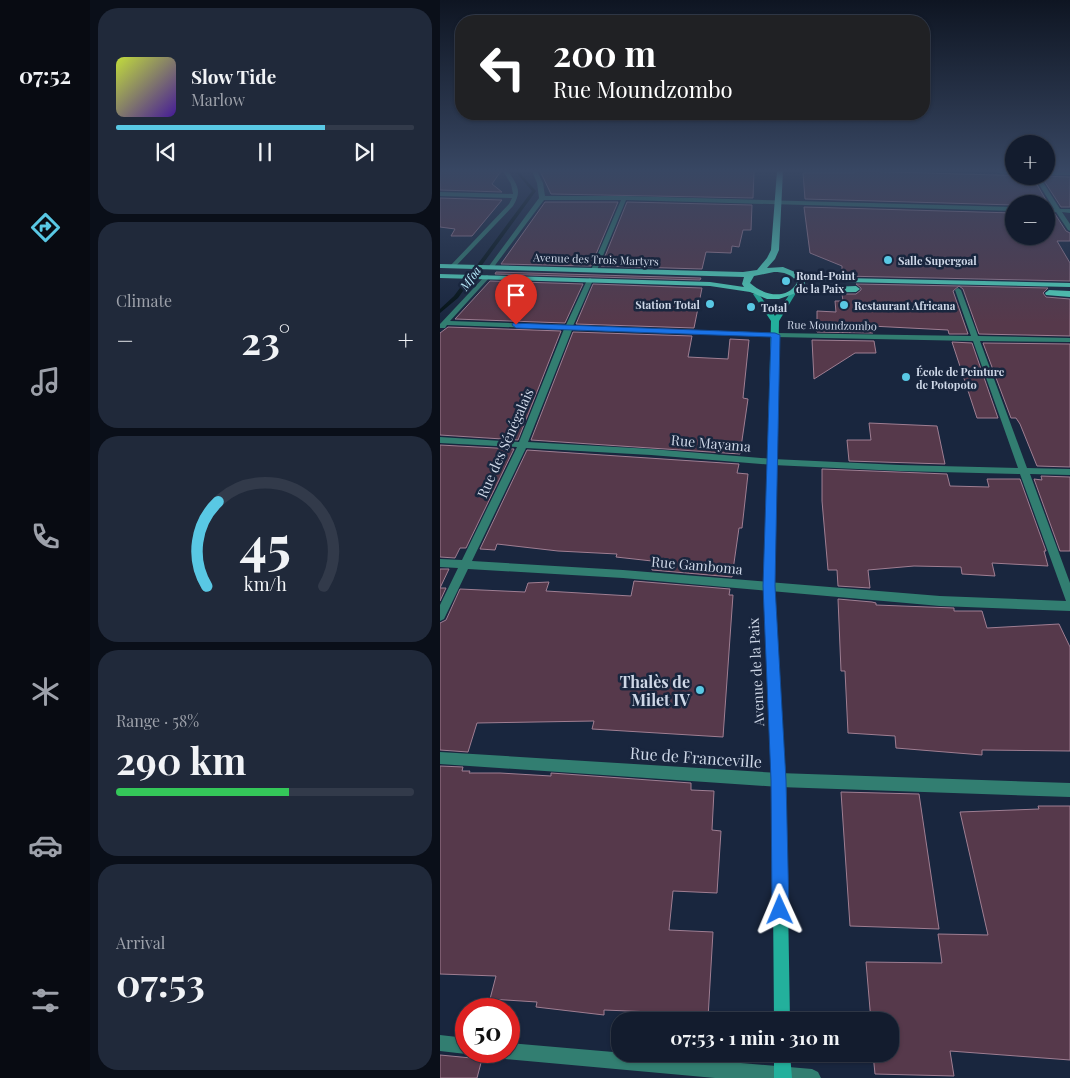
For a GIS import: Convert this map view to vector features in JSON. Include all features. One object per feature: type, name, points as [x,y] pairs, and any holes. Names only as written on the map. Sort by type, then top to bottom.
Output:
[{"type":"main road","points":[[761,270],[772,259],[775,250],[777,221]]},
{"type":"main road","points":[[775,250],[793,273],[801,282],[775,321],[746,284],[751,274],[761,270],[774,269],[793,273],[844,280],[1070,285]]},
{"type":"main road","name":"Avenue des Trois Martyrs","points":[[440,266],[751,274]]},
{"type":"main road","name":"Avenue des Trois Martyrs","points":[[444,277],[473,276],[710,284],[775,297],[794,292]]},
{"type":"main road","points":[[794,292],[846,289],[1070,294]]},
{"type":"main road","name":"Avenue de la Paix","points":[[775,321],[774,462],[769,586],[778,780],[782,1012]]},
{"type":"main road","points":[[782,1062],[783,1077]]},
{"type":"street","points":[[456,266],[496,221]]},
{"type":"street","points":[[491,267],[525,221]]},
{"type":"street","points":[[594,270],[614,221]]},
{"type":"street","points":[[442,325],[487,277]]},
{"type":"street","name":"Rue des Sénégalais","points":[[440,616],[522,446],[569,327],[590,280]]},
{"type":"street","points":[[958,290],[1070,598]]},
{"type":"street","name":"Rue Moundzombo","points":[[442,325],[569,327],[775,335],[1070,340]]},
{"type":"street","name":"Rue Mayama","points":[[440,440],[651,452],[774,462],[900,468],[1022,469],[1070,472]]},
{"type":"street","name":"Rue Gamboma","points":[[440,563],[623,574],[940,601],[1070,606]]},
{"type":"street","name":"Rue de Franceville","points":[[440,758],[778,780],[1070,790]]},
{"type":"street","points":[[440,1043],[455,1045]]},
{"type":"street","points":[[520,1052],[783,1077],[812,1078]]},
{"type":"building","points":[[440,221],[484,221],[472,236],[451,236],[455,229],[440,227]]},
{"type":"building","points":[[531,221],[610,221],[591,266],[501,264]]},
{"type":"building","points":[[619,221],[751,221],[751,230],[743,230],[739,247],[732,246],[731,253],[706,252],[702,269],[601,266]]},
{"type":"building","points":[[806,221],[1005,221],[1005,245],[1055,245],[1055,221],[1060,221],[1066,231],[1070,233],[1070,241],[1057,241],[1070,263],[1070,281],[842,276],[842,266],[810,253]]},
{"type":"building","points":[[496,272],[701,278],[700,280],[495,274]]},
{"type":"building","points":[[490,281],[583,284],[565,323],[455,319]]},
{"type":"building","points":[[593,284],[702,288],[694,328],[576,324]]},
{"type":"building","points":[[856,284],[959,286],[953,291],[968,334],[949,334],[948,330],[871,326],[873,333],[817,332],[817,311],[836,312],[835,301],[843,301],[842,294],[856,294],[861,290]]},
{"type":"building","points":[[959,286],[1048,288],[1043,293],[1046,297],[1070,299],[1070,336],[979,334],[963,289]]},
{"type":"building","points":[[448,327],[561,331],[518,440],[440,435],[440,333]]},
{"type":"building","points":[[573,332],[692,336],[688,357],[728,359],[730,339],[749,340],[743,398],[748,399],[740,454],[531,440]]},
{"type":"building","points":[[812,340],[874,341],[876,353],[855,353],[814,379]]},
{"type":"building","points":[[952,342],[972,343],[998,418],[977,418]]},
{"type":"building","points":[[983,343],[1070,344],[1070,467],[1037,466],[1020,424],[1016,418],[1011,418]]},
{"type":"building","points":[[869,423],[937,426],[945,464],[849,461],[847,440],[871,440]]},
{"type":"building","points":[[440,445],[514,449],[466,548],[460,548],[455,558],[440,557]]},
{"type":"building","points":[[527,450],[739,464],[737,473],[748,474],[742,528],[739,528],[732,577],[652,570],[652,561],[616,557],[617,554],[558,551],[497,544],[495,550],[480,549]]},
{"type":"building","points":[[822,469],[947,474],[950,486],[989,487],[987,479],[1020,479],[1046,551],[1044,551],[1048,566],[992,563],[995,576],[962,574],[961,567],[914,566],[868,570],[870,588],[838,586],[837,570],[828,570],[822,501]]},
{"type":"building","points":[[1041,476],[1070,477],[1070,551],[1060,551],[1034,479],[1042,480]]},
{"type":"building","points":[[440,569],[449,569],[440,588]]},
{"type":"building","points":[[634,581],[730,589],[729,595],[733,595],[723,737],[592,729],[594,721],[477,723],[468,752],[440,750],[440,623],[446,620],[460,589],[525,592],[528,583],[549,582],[546,591],[631,596]]},
{"type":"building","points":[[440,588],[446,588],[440,601]]},
{"type":"building","points":[[838,599],[872,602],[876,603],[876,605],[954,608],[954,611],[982,611],[987,628],[1059,624],[1070,647],[1070,751],[982,750],[982,755],[896,748],[895,736],[848,733],[845,671],[841,671]]},
{"type":"building","points":[[440,766],[463,767],[462,771],[470,771],[469,773],[551,776],[551,773],[691,783],[691,790],[714,791],[712,830],[721,831],[717,893],[673,891],[669,930],[713,932],[708,1012],[604,1010],[604,1015],[536,1007],[537,1002],[520,1001],[520,998],[490,998],[496,976],[440,974]]},
{"type":"building","points":[[841,792],[919,794],[939,929],[850,926]]},
{"type":"building","points":[[1038,806],[1070,806],[1070,1060],[950,1051],[954,1076],[875,1074],[874,1062],[899,1062],[899,1012],[870,1012],[866,962],[942,963],[938,934],[988,935],[960,812],[1039,809]]},
{"type":"building","points":[[440,1055],[455,1056],[455,1063],[481,1063],[477,1078],[440,1078]]},
{"type":"waterway","name":"Mfoa","points":[[440,312],[456,297],[512,221]]},
{"type":"place","name":"Salle Supergoal","points":[[888,260]]},
{"type":"place","name":"Rond-Point de la Paix","points":[[786,281]]},
{"type":"place","name":"Station Total","points":[[710,304]]},
{"type":"place","name":"Restaurant Africana","points":[[844,305]]},
{"type":"place","name":"Total","points":[[751,307]]},
{"type":"place","name":"École de Peinture de Potopoto","points":[[906,377]]},
{"type":"place","name":"Thalès de Milet IV","points":[[700,690]]},
{"type":"route","points":[[516,325],[775,335],[774,462],[769,586],[778,780],[780,910]]}]
